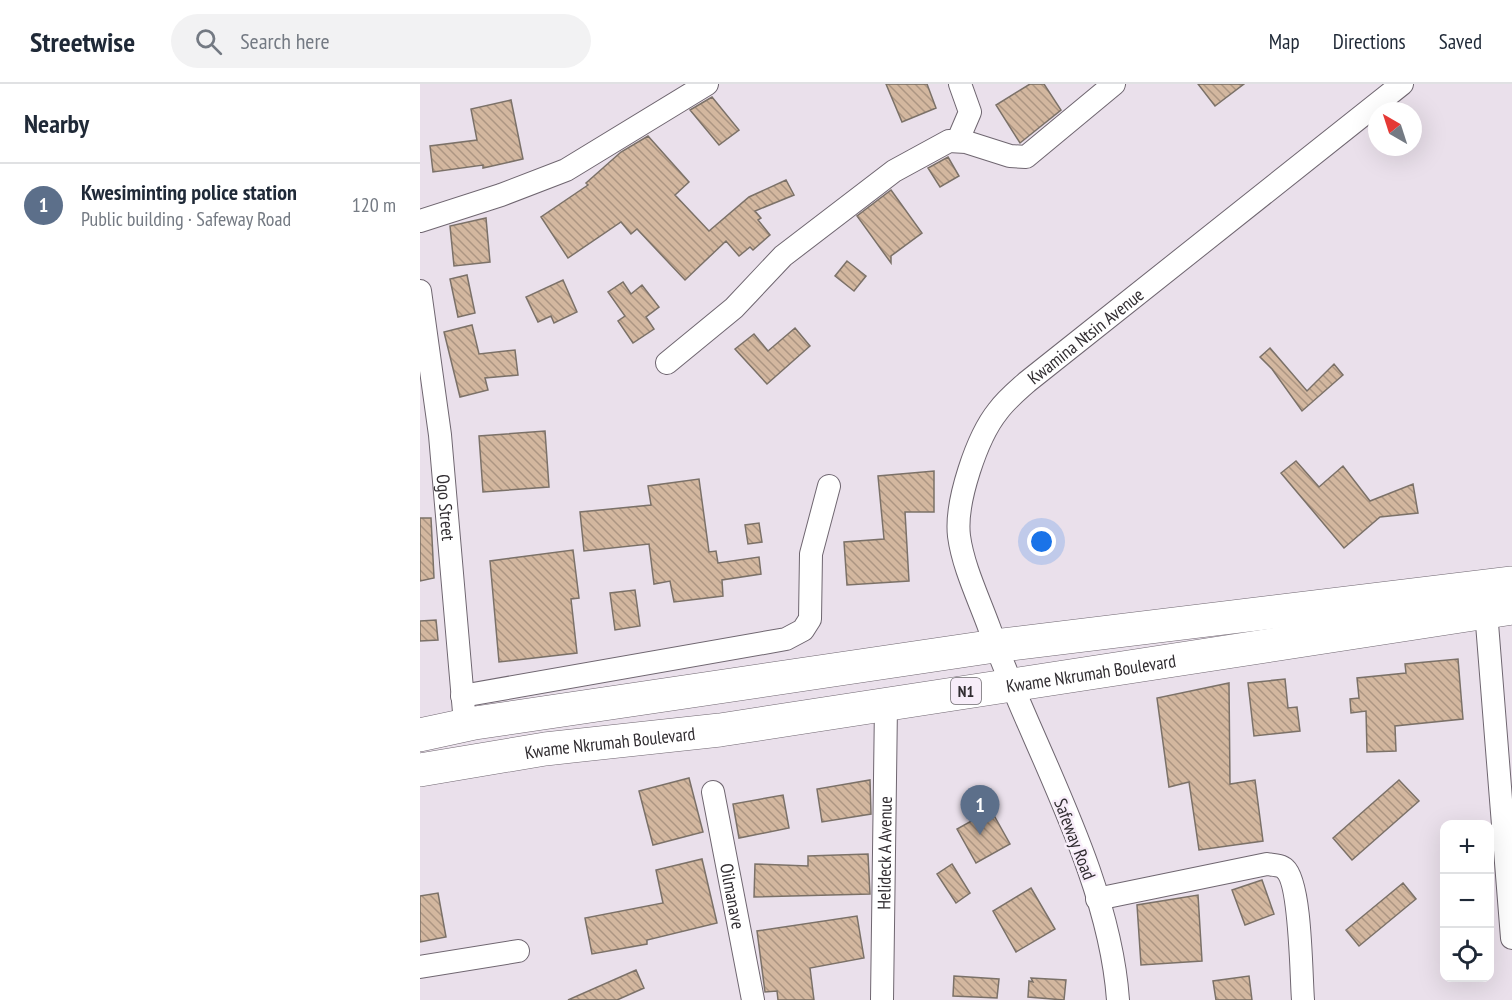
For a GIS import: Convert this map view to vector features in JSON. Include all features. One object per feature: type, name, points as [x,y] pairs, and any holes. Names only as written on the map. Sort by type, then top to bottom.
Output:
[{"type":"highway","name":"Kwame Nkrumah Boulevard","points":[[420,735],[464,711],[1512,583]]},
{"type":"highway","name":"Kwame Nkrumah Boulevard","points":[[420,770],[545,749],[720,730],[1499,609]]},
{"type":"street","points":[[958,140],[970,112],[960,84]]},
{"type":"street","points":[[667,363],[734,308],[783,256],[894,171],[949,141],[958,140],[1011,156],[1026,156],[1114,84]]},
{"type":"street","name":"Kwamina Ntsin Avenue","points":[[1010,684],[965,561],[959,534],[968,476],[986,429],[998,411],[1027,382],[1402,84]]},
{"type":"street","points":[[420,221],[501,195],[566,170],[698,86]]},
{"type":"street","name":"Ogo Street","points":[[420,291],[440,435],[464,711]]},
{"type":"street","points":[[464,711],[786,639],[803,630],[810,619],[812,554],[829,486]]},
{"type":"street","points":[[1499,609],[1512,938]]},
{"type":"street","name":"Safeway Road","points":[[1010,684],[1058,794],[1097,898],[1105,924],[1118,1000]]},
{"type":"street","name":"Helideck A Avenue","points":[[882,1000],[886,705]]},
{"type":"street","name":"Oilmanave","points":[[714,792],[753,1000]]},
{"type":"street","points":[[1097,898],[1267,864],[1283,867],[1289,874],[1297,903],[1303,1000]]},
{"type":"street","points":[[420,967],[518,951]]},
{"type":"building","points":[[886,84],[927,84],[936,108],[902,122]]},
{"type":"building","points":[[1030,84],[1044,84],[1061,110],[1020,143],[996,105]]},
{"type":"building","points":[[1198,84],[1244,84],[1215,106]]},
{"type":"building","points":[[712,97],[739,130],[719,145],[690,110]]},
{"type":"building","points":[[511,100],[523,159],[483,168],[483,165],[433,172],[430,146],[477,140],[471,109]]},
{"type":"building","points":[[648,136],[689,182],[675,195],[709,231],[749,197],[786,180],[794,195],[755,211],[761,218],[758,220],[770,235],[753,250],[750,247],[739,256],[726,241],[685,280],[637,229],[631,234],[621,222],[568,258],[541,217],[588,185],[586,183],[621,152]]},
{"type":"building","points":[[948,157],[959,176],[940,187],[928,168]]},
{"type":"building","points":[[891,190],[922,233],[891,256],[891,263],[857,216]]},
{"type":"building","points":[[486,218],[490,262],[454,266],[450,226]]},
{"type":"building","points":[[847,261],[866,276],[854,291],[835,276]]},
{"type":"building","points":[[467,275],[475,313],[458,317],[450,279]]},
{"type":"building","points":[[563,280],[577,312],[554,323],[551,316],[538,322],[526,297]]},
{"type":"building","points":[[623,282],[631,294],[642,285],[659,307],[646,317],[654,329],[633,343],[618,321],[625,316],[608,292]]},
{"type":"building","points":[[472,325],[479,354],[515,350],[518,375],[485,378],[488,390],[460,397],[444,332]]},
{"type":"building","points":[[795,328],[810,346],[767,384],[735,349],[754,334],[768,351]]},
{"type":"building","points":[[1270,348],[1307,391],[1334,364],[1343,375],[1302,411],[1272,369],[1260,357]]},
{"type":"building","points":[[545,431],[549,487],[483,492],[479,436]]},
{"type":"building","points":[[1296,461],[1319,487],[1343,466],[1370,501],[1413,484],[1418,513],[1380,517],[1344,548],[1281,473]]},
{"type":"building","points":[[934,471],[934,512],[905,512],[909,581],[847,585],[844,542],[884,539],[878,476]]},
{"type":"building","points":[[699,479],[709,552],[716,551],[718,563],[759,557],[761,574],[722,580],[723,596],[674,602],[670,581],[654,584],[649,544],[584,551],[580,512],[651,505],[648,486]]},
{"type":"building","points":[[420,518],[431,518],[434,578],[420,581]]},
{"type":"building","points":[[759,523],[762,542],[748,544],[745,525]]},
{"type":"building","points":[[573,550],[579,598],[571,599],[577,653],[499,662],[490,561]]},
{"type":"building","points":[[635,590],[640,626],[615,630],[610,593]]},
{"type":"building","points":[[436,620],[438,640],[420,641],[420,621]]},
{"type":"building","points":[[1458,659],[1463,719],[1395,726],[1396,751],[1367,752],[1366,711],[1351,713],[1350,699],[1359,698],[1357,678],[1406,673],[1405,664]]},
{"type":"building","points":[[1285,679],[1288,708],[1297,707],[1300,731],[1254,736],[1248,683]]},
{"type":"building","points":[[1229,683],[1230,784],[1255,780],[1263,841],[1199,850],[1189,782],[1169,787],[1157,698]]},
{"type":"building","points":[[689,778],[703,832],[653,845],[639,791]]},
{"type":"building","points":[[870,780],[871,814],[822,822],[817,789]]},
{"type":"building","points":[[1399,780],[1419,801],[1352,860],[1333,838]]},
{"type":"building","points":[[783,795],[789,828],[739,838],[733,804]]},
{"type":"building","points":[[991,810],[1010,844],[976,863],[957,829]]},
{"type":"building","points":[[868,854],[870,894],[754,897],[755,864],[808,866],[808,856]]},
{"type":"building","points":[[702,859],[717,923],[647,940],[647,944],[592,954],[585,918],[663,903],[656,870]]},
{"type":"building","points":[[952,864],[970,893],[956,903],[937,874]]},
{"type":"building","points":[[1262,880],[1274,914],[1245,925],[1232,890]]},
{"type":"building","points":[[1403,883],[1416,899],[1359,946],[1346,930]]},
{"type":"building","points":[[1031,888],[1055,929],[1016,952],[993,911]]},
{"type":"building","points":[[438,893],[446,937],[420,942],[420,896]]},
{"type":"building","points":[[1198,895],[1202,961],[1141,965],[1137,905]]},
{"type":"building","points":[[857,916],[864,958],[810,968],[814,1000],[778,1000],[777,991],[765,992],[757,931]]},
{"type":"building","points":[[636,970],[644,988],[617,1000],[568,1000]]},
{"type":"building","points":[[954,976],[999,979],[997,998],[953,996]]},
{"type":"building","points":[[1249,976],[1252,1000],[1216,1000],[1213,981]]},
{"type":"building","points":[[1031,978],[1066,980],[1064,1000],[1028,997],[1029,981],[1033,982]]},
{"type":"place","name":"Kwesiminting police station","points":[[980,835]]}]
